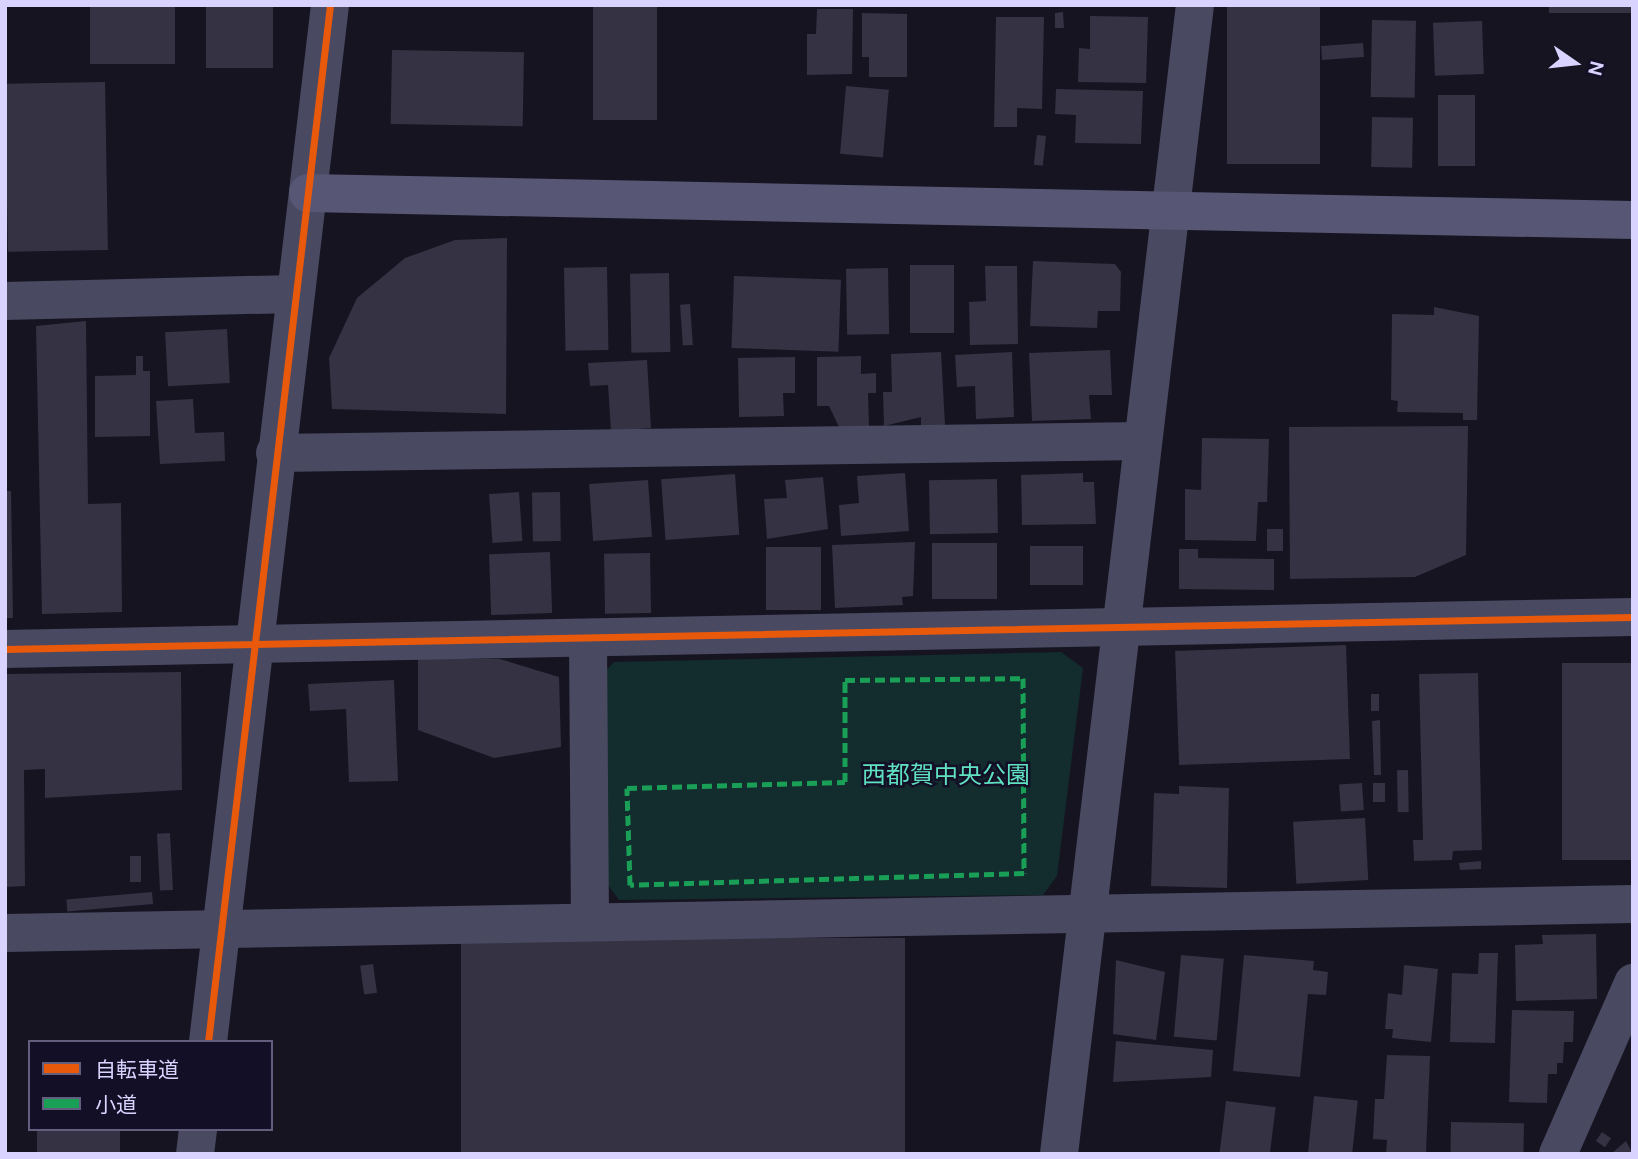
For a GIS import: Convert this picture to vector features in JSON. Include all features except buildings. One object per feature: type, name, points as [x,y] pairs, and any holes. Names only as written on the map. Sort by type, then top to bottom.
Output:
[{"type":"street","points":[[208,1040],[251,644],[330,5]]},
{"type":"street","points":[[1059,1154],[1085,911],[1195,5]]},
{"type":"street","points":[[308,193],[1633,220]]},
{"type":"street","points":[[5,301],[293,294]]},
{"type":"street","points":[[275,453],[1143,441]]},
{"type":"street","points":[[5,649],[1633,617]]},
{"type":"street","points":[[588,638],[590,921]]},
{"type":"street","points":[[5,933],[1085,911],[1633,904]]},
{"type":"street","points":[[1558,1154],[1633,983]]},
{"type":"street","points":[[195,1154],[198,1131]]},
{"type":"green space","name":"西都賀中央公園","points":[[1061,652],[1083,668],[1057,876],[1043,895],[619,900],[602,877],[600,677],[614,662]]},
{"type":"marked path","points":[[1023,678],[1024,873],[630,885],[627,788],[845,782],[845,680],[1023,678]]},
{"type":"cycle path","points":[[208,1040],[330,5]]},
{"type":"cycle path","points":[[5,649],[1633,617]]}]
